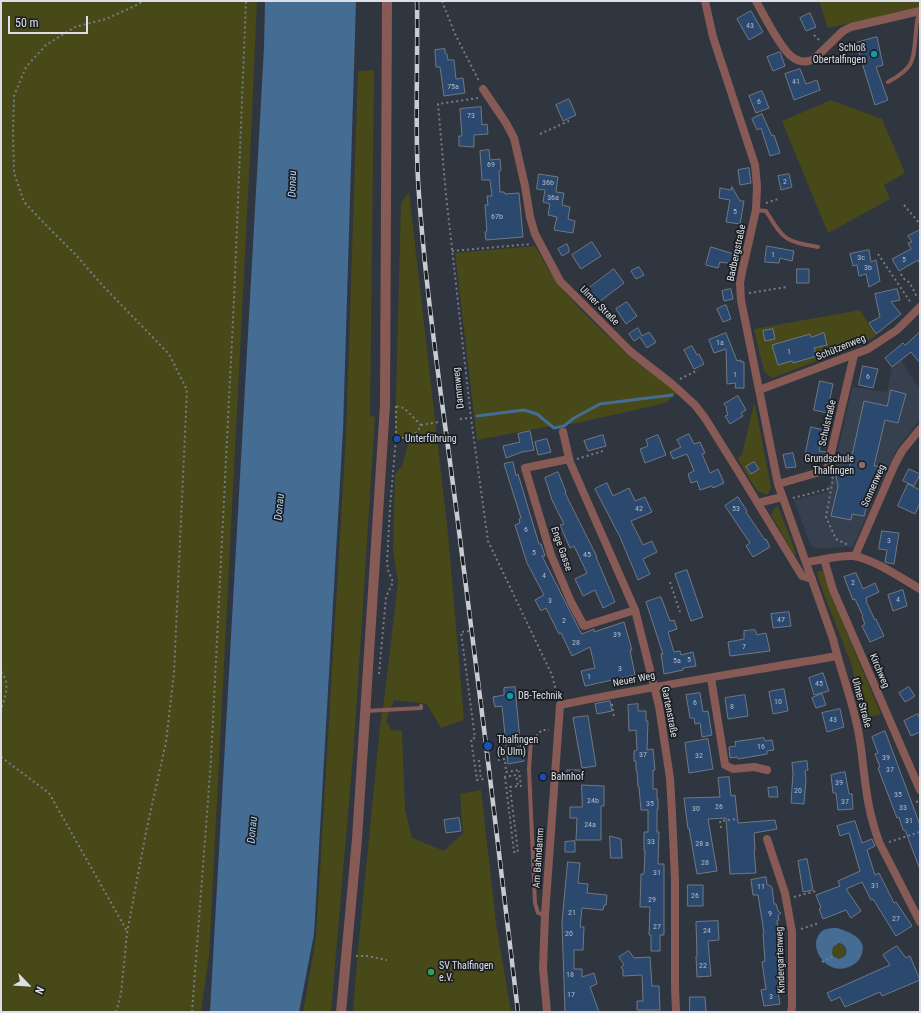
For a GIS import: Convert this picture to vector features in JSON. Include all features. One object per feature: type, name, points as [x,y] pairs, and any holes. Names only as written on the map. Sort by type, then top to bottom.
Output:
[{"type":"street","points":[[341,1012],[357,840],[385,405],[387,1]]},
{"type":"street","name":"Badbergstraße","points":[[705,1],[713,37],[755,165],[757,186],[756,210],[740,283],[741,300],[778,484],[812,579]]},
{"type":"street","points":[[756,1],[784,49],[791,57],[798,61],[804,62],[809,62],[814,59],[843,31],[847,29],[920,11]]},
{"type":"street","name":"Ulmer Straße","points":[[483,89],[489,96],[514,138],[526,186],[530,217],[535,234],[560,281],[631,352],[690,400],[705,418],[802,576],[812,579],[833,638],[851,700],[858,730],[866,789],[875,830],[879,842],[920,922]]},
{"type":"street","name":"Schützenweg","points":[[759,390],[868,349],[881,342],[918,309]]},
{"type":"street","name":"Schulstraße","points":[[827,470],[854,355]]},
{"type":"street","name":"Sonnenweg","points":[[851,556],[902,451],[920,429]]},
{"type":"street","name":"Gartenstraße","points":[[563,432],[569,460],[635,610],[654,686],[670,778],[675,880],[676,1012]]},
{"type":"street","name":"Enge Gasse","points":[[569,460],[525,468],[551,555],[570,600],[584,626],[635,610]]},
{"type":"street","points":[[778,484],[827,470]]},
{"type":"street","points":[[758,503],[782,497]]},
{"type":"street","points":[[807,562],[851,556],[872,562],[920,589]]},
{"type":"street","name":"Kirchweg","points":[[824,559],[832,590],[920,790]]},
{"type":"street","name":"Neuer Weg","points":[[560,705],[654,686],[711,678],[837,656]]},
{"type":"street","points":[[711,678],[725,765],[733,770],[754,767],[767,770]]},
{"type":"street","name":"Am Bahndamm","points":[[548,1012],[543,968],[545,915],[560,705]]},
{"type":"street","name":"Kindergartenweg","points":[[767,839],[787,899],[792,932],[791,1012]]},
{"type":"lane","points":[[888,82],[905,72],[912,63],[915,53],[916,29],[920,11]]},
{"type":"lane","points":[[756,210],[766,212],[782,235],[787,239],[797,243],[818,247]]},
{"type":"lane","points":[[366,711],[421,708],[421,706]]},
{"type":"lane","points":[[531,740],[529,769],[535,902],[538,913],[545,915]]},
{"type":"path","points":[[116,1012],[121,994],[127,932],[146,832],[166,742],[174,665],[187,390],[169,354],[24,202],[14,172],[13,131],[14,96],[26,67],[46,45],[75,27],[106,19],[139,4],[142,1]]},
{"type":"path","points":[[192,1012],[211,760],[234,300],[246,1]]},
{"type":"path","points":[[442,1],[455,34],[483,89]]},
{"type":"path","name":"Dammweg","points":[[489,96],[438,104],[446,195],[471,418],[488,540],[552,675],[560,705]]},
{"type":"path","points":[[540,134],[571,120]]},
{"type":"path","points":[[766,203],[778,199]]},
{"type":"path","points":[[904,205],[920,224]]},
{"type":"path","points":[[452,251],[540,244]]},
{"type":"path","points":[[878,254],[918,309]]},
{"type":"path","points":[[901,274],[903,278],[910,282],[916,295],[920,294]]},
{"type":"path","points":[[748,293],[787,287]]},
{"type":"path","points":[[672,384],[698,370]]},
{"type":"path","points":[[396,406],[396,438]]},
{"type":"path","points":[[460,419],[471,418]]},
{"type":"path","points":[[421,425],[438,422]]},
{"type":"path","points":[[569,460],[603,451]]},
{"type":"path","points":[[827,470],[833,479],[830,488],[826,517],[836,539],[846,544],[851,556]]},
{"type":"path","points":[[792,498],[830,488]]},
{"type":"path","points":[[670,582],[680,612]]},
{"type":"path","points":[[469,631],[461,632],[475,738],[471,739],[477,780],[482,780],[479,760]]},
{"type":"path","points":[[1,672],[4,675],[7,692],[1,709]]},
{"type":"path","points":[[612,695],[614,717]]},
{"type":"path","points":[[542,730],[551,729]]},
{"type":"path","points":[[1,757],[50,793],[127,932]]},
{"type":"path","points":[[498,760],[505,759],[506,772],[519,771],[521,786],[510,787],[518,852],[514,852],[504,777],[516,775],[518,786]]},
{"type":"path","points":[[916,802],[920,801]]},
{"type":"path","points":[[721,828],[720,821],[736,819]]},
{"type":"path","points":[[897,840],[920,832]]},
{"type":"path","points":[[787,899],[816,892]]},
{"type":"path","points":[[792,932],[819,923]]},
{"type":"path","points":[[355,956],[367,956],[387,960]]},
{"type":"path","points":[[822,962],[833,956]]},
{"type":"shaded area","points":[[1,1],[257,1],[209,956],[201,1012],[1,1012]]},
{"type":"shaded area","points":[[819,1],[920,1],[920,8],[828,28]]},
{"type":"shaded area","points":[[374,70],[370,416],[375,417],[354,743],[331,1012],[303,1012],[316,938],[346,436],[358,71]]},
{"type":"shaded area","points":[[831,100],[882,119],[905,173],[884,185],[890,199],[828,233],[782,121]]},
{"type":"shaded area","points":[[409,192],[448,534],[464,720],[441,728],[427,704],[394,700],[386,720],[391,730],[402,731],[405,810],[412,838],[444,851],[463,833],[460,794],[481,790],[496,923],[511,1012],[353,1012],[380,727],[398,582],[393,549],[395,474],[402,466],[409,441],[395,436],[401,203]]},
{"type":"shaded area","points":[[535,246],[556,282],[582,311],[630,357],[678,392],[666,403],[577,423],[545,427],[477,440],[455,253]]},
{"type":"shaded area","points":[[860,310],[876,336],[862,344],[772,378],[764,371],[754,329]]},
{"type":"shaded area","name":"Grundschule Thalfingen","points":[[901,360],[920,390],[920,419],[897,449],[853,547],[815,548],[810,544],[794,500],[827,492],[826,488],[831,482],[852,387],[887,392],[892,367]]},
{"type":"shaded area","points":[[754,404],[771,487],[768,494],[757,491],[737,458],[742,455]]},
{"type":"shaded area","points":[[778,506],[796,553],[794,555],[771,515]]},
{"type":"shaded area","points":[[819,571],[823,571],[826,575],[829,591],[881,714],[864,718],[851,663],[823,592],[817,573]]},
{"type":"shaded area","points":[[836,944],[842,944],[846,948],[846,954],[842,958],[836,958],[832,954],[832,948]]},
{"type":"water","name":"Donau","points":[[265,1],[356,1],[343,430],[314,934],[299,1012],[210,1012],[264,48]]},
{"type":"water","points":[[837,928],[857,937],[863,950],[858,961],[843,969],[828,965],[822,960],[816,946],[817,939],[822,931]],"holes":[[[839,943],[845,946],[846,951],[845,956],[839,959],[833,956],[832,952],[833,947]]]},
{"type":"building","points":[[751,11],[763,32],[749,40],[737,19]]},
{"type":"building","points":[[810,13],[816,27],[806,31],[800,18]]},
{"type":"building","points":[[877,37],[883,65],[876,67],[888,100],[875,105],[856,43]]},
{"type":"building","points":[[445,49],[448,60],[454,60],[456,79],[463,78],[465,93],[444,96],[440,67],[436,67],[435,50]]},
{"type":"building","points":[[780,52],[785,66],[773,71],[767,57]]},
{"type":"building","points":[[800,69],[806,84],[817,80],[820,90],[794,100],[785,74]]},
{"type":"building","points":[[762,91],[769,108],[756,113],[749,96]]},
{"type":"building","points":[[569,99],[576,115],[563,121],[556,105]]},
{"type":"building","points":[[481,107],[482,125],[487,124],[488,134],[474,135],[474,147],[459,146],[459,136],[462,136],[460,109]]},
{"type":"building","points":[[762,114],[772,136],[774,135],[780,153],[770,156],[761,128],[757,130],[752,119]]},
{"type":"building","points":[[489,150],[490,160],[500,159],[500,192],[504,192],[505,194],[519,193],[523,237],[486,240],[485,232],[487,231],[485,205],[488,205],[487,196],[492,196],[490,180],[482,180],[480,151]]},
{"type":"building","points":[[749,168],[751,183],[740,185],[738,170]]},
{"type":"building","points":[[539,174],[558,177],[556,192],[564,193],[562,205],[570,207],[568,219],[575,221],[573,233],[554,230],[557,217],[548,215],[550,204],[543,202],[545,190],[537,189]]},
{"type":"building","points":[[789,174],[792,187],[781,190],[778,176]]},
{"type":"building","points":[[732,187],[740,201],[744,201],[740,224],[726,222],[730,200],[719,198],[720,188],[731,190]]},
{"type":"building","points":[[920,230],[920,264],[918,260],[899,271],[892,259],[911,249],[908,243],[912,242],[908,236]]},
{"type":"building","points":[[592,242],[601,256],[581,269],[572,255]]},
{"type":"building","points":[[567,244],[569,252],[562,256],[558,249]]},
{"type":"building","points":[[767,246],[794,251],[792,261],[780,258],[779,263],[765,262]]},
{"type":"building","points":[[711,247],[737,255],[735,265],[720,262],[718,268],[706,265]]},
{"type":"building","points":[[869,250],[871,262],[876,260],[880,281],[869,287],[866,274],[859,276],[857,265],[853,266],[850,254]]},
{"type":"building","points":[[639,267],[644,275],[636,279],[631,271]]},
{"type":"building","points":[[614,269],[624,283],[598,303],[588,289]]},
{"type":"building","points":[[797,269],[809,269],[809,283],[797,283]]},
{"type":"building","points":[[731,289],[733,299],[724,301],[722,291]]},
{"type":"building","points":[[897,289],[900,300],[891,302],[901,314],[876,334],[869,323],[880,317],[875,294]]},
{"type":"building","points":[[627,302],[637,316],[626,324],[616,309]]},
{"type":"building","points":[[726,305],[731,319],[723,322],[717,309]]},
{"type":"building","points":[[638,328],[642,336],[649,332],[656,342],[647,348],[640,337],[634,341],[629,334]]},
{"type":"building","points":[[773,329],[775,339],[765,341],[763,331]]},
{"type":"building","points":[[920,332],[920,363],[911,352],[892,367],[885,358],[903,343],[905,345]]},
{"type":"building","points":[[726,333],[737,361],[741,360],[741,362],[744,362],[744,388],[735,388],[736,383],[727,384],[726,349],[714,353],[709,340]]},
{"type":"building","points":[[824,333],[827,345],[814,348],[817,356],[793,363],[792,361],[778,365],[772,345],[810,334],[811,337]]},
{"type":"building","points":[[692,346],[697,355],[699,354],[704,364],[694,369],[684,350]]},
{"type":"building","points":[[863,366],[878,369],[873,388],[859,385]]},
{"type":"building","points":[[820,381],[833,384],[827,413],[814,410]]},
{"type":"building","points":[[891,390],[906,394],[898,423],[885,420],[874,466],[878,466],[880,481],[872,482],[864,516],[852,514],[851,520],[831,516],[838,486],[835,472],[849,469],[864,401],[887,406]]},
{"type":"building","points":[[738,396],[746,410],[741,413],[743,416],[730,424],[725,416],[728,415],[727,408],[724,404]]},
{"type":"building","points":[[811,427],[824,430],[819,451],[826,452],[823,461],[805,457]]},
{"type":"building","points":[[530,431],[534,450],[522,452],[506,458],[503,446],[520,442],[518,434]]},
{"type":"building","points":[[689,434],[694,444],[700,442],[705,453],[702,454],[710,473],[718,469],[724,483],[713,488],[712,486],[700,490],[697,481],[691,483],[688,474],[694,471],[687,454],[673,459],[670,452],[681,447],[677,440]]},
{"type":"building","points":[[603,435],[606,446],[588,451],[584,441]]},
{"type":"building","points":[[658,435],[666,455],[645,463],[640,449],[648,446],[646,440]]},
{"type":"building","points":[[547,439],[551,452],[538,455],[535,442]]},
{"type":"building","points":[[793,453],[796,467],[786,468],[783,455]]},
{"type":"building","points":[[513,462],[516,476],[518,474],[539,544],[541,544],[545,556],[542,556],[580,631],[582,634],[594,629],[594,632],[624,622],[632,650],[630,650],[635,675],[585,686],[581,671],[595,668],[590,647],[572,656],[561,633],[559,634],[546,608],[541,611],[535,600],[544,595],[527,563],[515,525],[520,523],[519,519],[521,518],[504,464]]},
{"type":"building","points":[[754,462],[759,469],[751,474],[746,467]]},
{"type":"building","points":[[909,469],[920,474],[914,486],[903,481]]},
{"type":"building","points":[[558,472],[566,492],[565,493],[597,557],[615,602],[603,608],[595,590],[583,596],[575,579],[587,573],[574,546],[570,548],[560,525],[564,524],[552,500],[545,478]]},
{"type":"building","points":[[607,483],[613,496],[629,488],[635,501],[645,497],[652,512],[631,521],[643,545],[652,541],[657,552],[643,559],[650,574],[638,580],[620,537],[595,489]]},
{"type":"building","points":[[908,484],[920,490],[920,503],[915,514],[898,506]]},
{"type":"building","points":[[738,497],[747,511],[746,512],[765,540],[766,539],[770,547],[753,557],[746,546],[750,543],[725,506]]},
{"type":"building","points":[[882,531],[899,533],[894,564],[885,562],[887,550],[879,549]]},
{"type":"building","points":[[687,570],[703,617],[691,621],[675,574]]},
{"type":"building","points":[[856,573],[863,589],[875,583],[879,592],[866,598],[866,601],[884,636],[870,642],[862,626],[865,624],[862,617],[863,616],[855,599],[853,600],[844,577]]},
{"type":"building","points":[[903,590],[907,606],[893,611],[888,595]]},
{"type":"building","points":[[661,597],[670,621],[674,620],[677,629],[668,632],[674,652],[680,651],[681,655],[693,652],[696,666],[683,668],[683,670],[664,674],[661,654],[663,654],[646,602]]},
{"type":"building","points":[[789,612],[791,626],[773,628],[771,614]]},
{"type":"building","points":[[755,630],[757,635],[766,633],[770,651],[730,656],[728,642],[744,639],[744,631]]},
{"type":"building","points":[[823,673],[829,691],[814,695],[809,678]]},
{"type":"building","points":[[515,687],[521,751],[523,751],[524,761],[508,764],[502,706],[495,707],[493,697],[504,695],[504,688]]},
{"type":"building","points":[[909,687],[915,696],[905,702],[899,693]]},
{"type":"building","points":[[784,689],[788,711],[773,714],[769,692]]},
{"type":"building","points":[[700,693],[703,712],[708,711],[712,735],[702,737],[700,723],[695,724],[694,718],[690,718],[686,695]]},
{"type":"building","points":[[822,694],[826,705],[816,708],[812,698]]},
{"type":"building","points":[[745,695],[748,716],[728,719],[725,698]]},
{"type":"building","points":[[610,701],[612,711],[597,714],[595,704]]},
{"type":"building","points":[[638,704],[638,711],[646,711],[646,721],[648,721],[647,750],[653,749],[655,770],[653,770],[653,789],[657,789],[658,799],[658,864],[664,864],[664,935],[660,935],[660,951],[651,951],[651,935],[649,935],[650,907],[640,907],[641,874],[644,874],[644,832],[648,832],[648,810],[641,810],[636,761],[634,761],[634,751],[637,750],[636,730],[629,731],[628,705]]},
{"type":"building","points":[[840,709],[844,727],[827,732],[822,713]]},
{"type":"building","points":[[918,714],[920,719],[920,732],[911,736],[904,721]]},
{"type":"building","points":[[588,716],[596,766],[582,768],[573,718]]},
{"type":"building","points":[[885,731],[920,825],[920,867],[905,830],[903,830],[899,817],[897,818],[878,768],[880,767],[875,754],[878,753],[872,737]]},
{"type":"building","points":[[764,738],[765,741],[772,740],[774,750],[767,751],[767,754],[738,759],[737,757],[730,758],[729,747],[736,746],[735,742]]},
{"type":"building","points":[[708,739],[713,769],[689,773],[685,743]]},
{"type":"building","points":[[807,761],[808,770],[805,771],[806,779],[804,804],[791,803],[793,773],[792,763]]},
{"type":"building","points":[[567,770],[580,770],[580,779],[567,779]]},
{"type":"building","points":[[845,772],[849,794],[852,794],[853,809],[838,810],[836,793],[833,793],[831,775]]},
{"type":"building","points":[[729,777],[731,796],[735,795],[738,823],[775,820],[777,829],[754,833],[756,873],[730,874],[726,818],[708,819],[717,871],[697,874],[689,828],[688,829],[684,798],[720,797],[718,778]]},
{"type":"building","points":[[582,785],[604,786],[604,806],[601,806],[601,840],[576,840],[577,818],[570,818],[570,807],[582,807]]},
{"type":"building","points":[[777,787],[778,797],[769,797],[768,788]]},
{"type":"building","points":[[459,818],[461,831],[446,833],[444,820]]},
{"type":"building","points":[[855,821],[862,843],[872,839],[875,846],[867,850],[875,875],[879,873],[894,903],[896,902],[912,926],[896,936],[873,899],[871,900],[862,882],[846,889],[861,911],[851,918],[846,910],[823,919],[819,909],[821,908],[816,895],[840,886],[838,881],[860,871],[849,833],[840,836],[837,826]]},
{"type":"building","points":[[610,836],[621,839],[622,858],[611,858]]},
{"type":"building","points":[[575,841],[575,852],[565,852],[565,842]]},
{"type":"building","points":[[807,859],[813,890],[803,892],[798,861]]},
{"type":"building","points":[[568,862],[580,863],[578,883],[588,884],[587,893],[607,895],[606,905],[604,905],[603,910],[582,908],[580,927],[584,927],[583,950],[574,950],[574,969],[582,969],[582,977],[594,973],[597,984],[590,987],[599,1012],[565,1012],[562,923]]},
{"type":"building","points":[[766,877],[767,884],[772,887],[774,904],[776,904],[778,911],[781,913],[778,916],[779,920],[777,920],[779,938],[782,940],[780,942],[781,953],[776,953],[780,977],[777,977],[779,986],[777,987],[780,1004],[764,1006],[761,990],[766,989],[762,962],[765,961],[764,933],[758,895],[753,895],[751,880]]},
{"type":"building","points":[[688,885],[703,885],[703,906],[688,906]]},
{"type":"building","points":[[718,921],[719,940],[708,941],[711,976],[697,977],[696,922]]},
{"type":"building","points":[[897,946],[906,958],[910,956],[920,980],[882,996],[880,992],[845,1007],[840,997],[831,1001],[827,993],[890,965],[883,955]]},
{"type":"building","points":[[629,951],[634,958],[650,957],[652,986],[659,986],[660,1010],[637,1010],[637,1001],[643,1001],[642,975],[623,976],[623,970],[621,967],[624,965],[619,957]]},
{"type":"building","points":[[690,997],[705,997],[706,1012],[690,1012]]},
{"type":"waterway","points":[[477,416],[524,410],[537,414],[554,428],[564,426],[574,418],[600,404],[672,395]]},
{"type":"railway","points":[[417,1],[417,158],[426,274],[477,669],[518,1012]]},
{"type":"place","name":"Schloß Obertalfingen","points":[[874,54]]},
{"type":"place","name":"Unterführung","points":[[397,439]]},
{"type":"place","name":"Grundschule Thalfingen","points":[[862,465]]},
{"type":"place","name":"DB-Technik","points":[[510,696]]},
{"type":"place","name":"Thalfingen (b Ulm)","points":[[488,746]]},
{"type":"place","name":"Bahnhof","points":[[543,777]]},
{"type":"place","name":"SV Thalfingen e.V.","points":[[431,972]]}]
